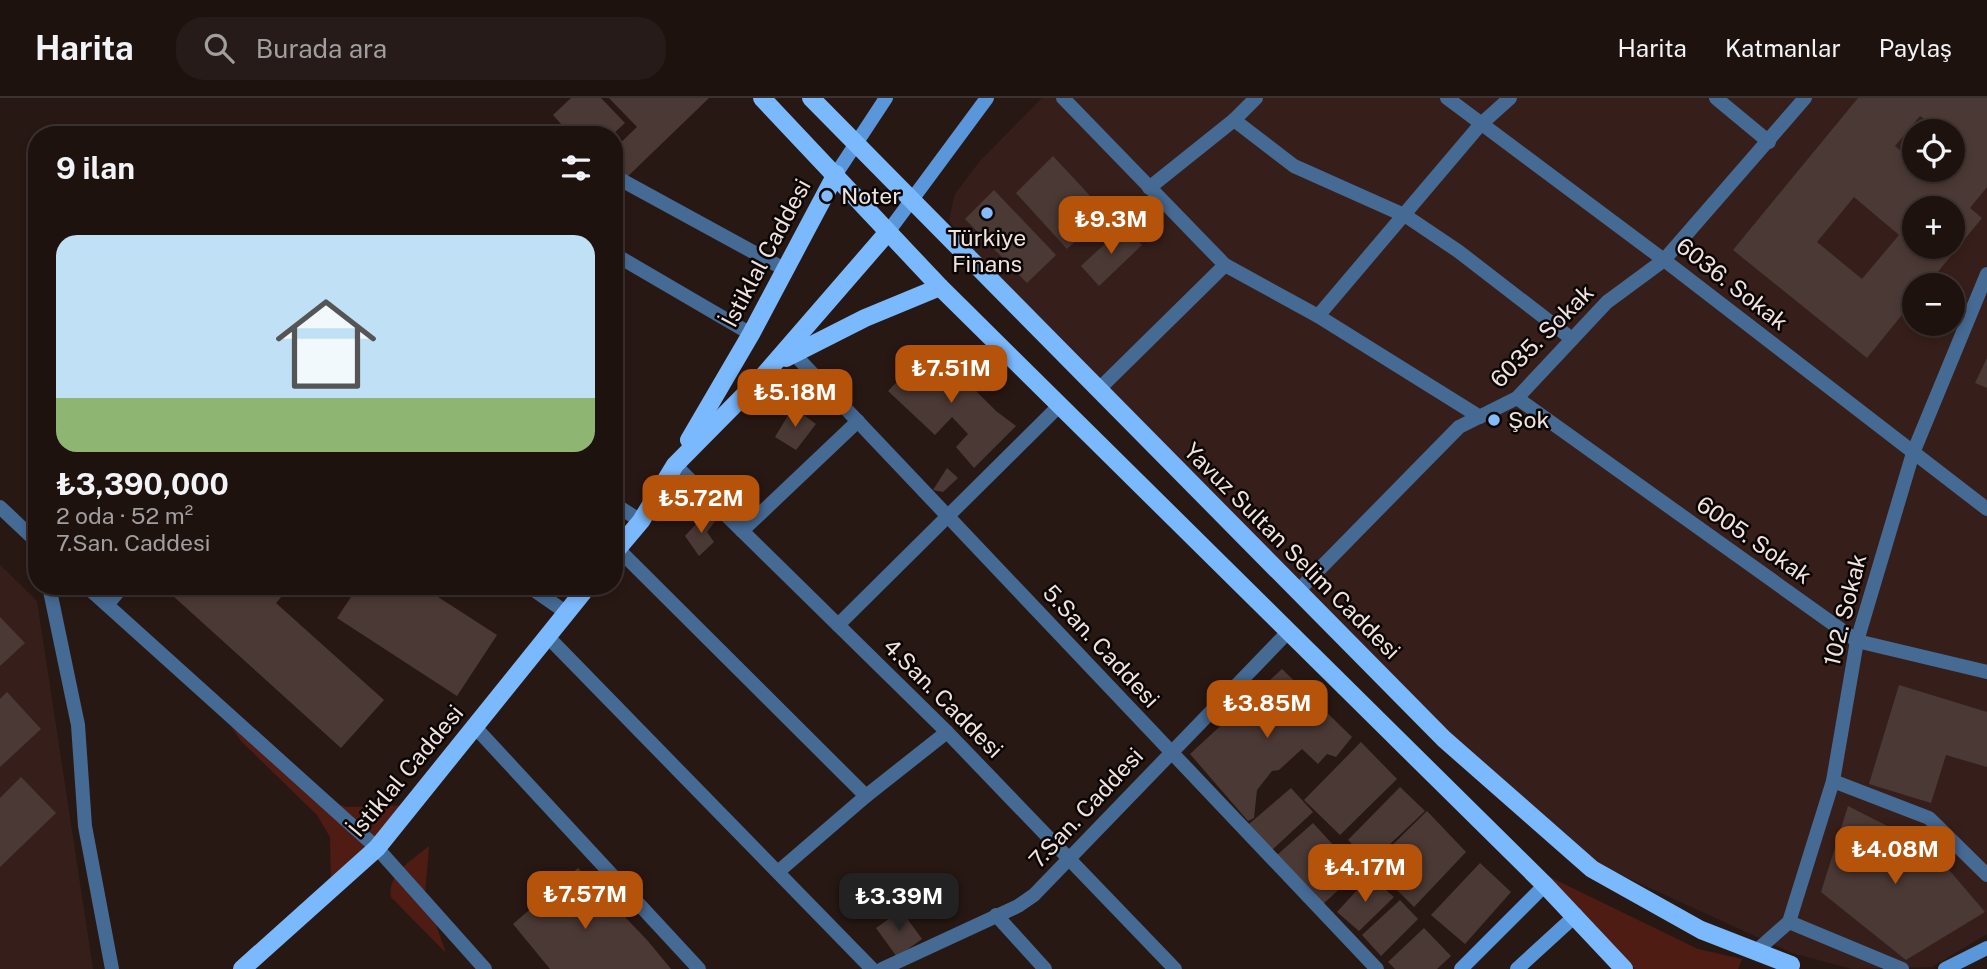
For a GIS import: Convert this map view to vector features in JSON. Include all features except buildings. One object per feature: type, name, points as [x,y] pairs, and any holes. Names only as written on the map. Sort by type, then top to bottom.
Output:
[{"type":"main road","points":[[762,98],[940,287],[1576,915],[1624,969]]},
{"type":"main road","name":"Yavuz Sultan Selim Caddesi","points":[[811,98],[1444,739],[1592,869],[1701,930],[1799,967]]},
{"type":"main road","name":"İstiklal Caddesi","points":[[623,542],[641,521],[751,334],[836,174]]},
{"type":"main road","name":"İstiklal Caddesi","points":[[675,465],[764,375],[888,232]]},
{"type":"main road","name":"İstiklal Caddesi","points":[[764,375],[793,353],[865,318],[940,287]]},
{"type":"main road","name":"İstiklal Caddesi","points":[[242,969],[377,848],[581,595]]},
{"type":"main road","name":"Yavuz Sultan Selim Caddesi","points":[[1763,969],[1799,967]]},
{"type":"street","points":[[836,174],[886,98]]},
{"type":"street","points":[[888,232],[909,200],[987,98]]},
{"type":"street","points":[[1063,98],[1225,265],[1318,316],[1480,417]]},
{"type":"street","points":[[1149,188],[1234,120],[1256,98]]},
{"type":"street","name":"6036. Sokak","points":[[1447,98],[1664,260],[1987,509]]},
{"type":"street","points":[[1318,316],[1406,216],[1480,125],[1510,98]]},
{"type":"street","points":[[1716,98],[1769,142]]},
{"type":"street","name":"6035. Sokak","points":[[1298,592],[1459,427],[1517,398],[1607,302],[1664,260],[1805,98]]},
{"type":"street","points":[[1234,120],[1294,166],[1406,216],[1458,251],[1572,339]]},
{"type":"street","points":[[623,181],[786,270]]},
{"type":"street","points":[[623,259],[751,334]]},
{"type":"street","points":[[1098,390],[1225,265]]},
{"type":"street","name":"102. Sokak","points":[[1789,922],[1833,780],[1857,641],[1913,453],[1987,274]]},
{"type":"street","name":"5.San. Caddesi","points":[[793,353],[1377,969]]},
{"type":"street","name":"6005. Sokak","points":[[1517,398],[1857,641],[1987,672]]},
{"type":"street","points":[[838,625],[1059,405]]},
{"type":"street","points":[[741,531],[858,421]]},
{"type":"street","name":"4.San. Caddesi","points":[[675,465],[947,732],[1174,969]]},
{"type":"street","points":[[0,508],[28,534]]},
{"type":"street","points":[[623,510],[641,521]]},
{"type":"street","points":[[623,557],[866,796]]},
{"type":"street","points":[[50,595],[78,725],[85,826],[112,969]]},
{"type":"street","points":[[96,595],[377,848],[485,969]]},
{"type":"street","points":[[107,604],[115,595]]},
{"type":"street","points":[[541,595],[567,613]]},
{"type":"street","name":"7.San. Caddesi","points":[[881,969],[1034,895],[1054,878],[1068,859],[1289,631]]},
{"type":"street","points":[[548,637],[872,969]]},
{"type":"street","points":[[475,727],[699,969]]},
{"type":"street","points":[[779,872],[866,796],[947,732]]},
{"type":"street","points":[[1833,780],[1929,818],[1987,875]]},
{"type":"street","points":[[1461,969],[1545,885]]},
{"type":"street","points":[[996,915],[1045,969]]},
{"type":"street","points":[[1517,969],[1576,915]]},
{"type":"street","points":[[1755,952],[1789,922],[1902,969]]},
{"type":"street","points":[[1945,969],[1987,948]]},
{"type":"shaded area","points":[[1042,98],[1987,98],[1987,934],[1932,967],[1852,969],[1792,953],[1556,845],[973,257],[949,220],[955,194],[980,161]]},
{"type":"shaded area","points":[[0,565],[37,601],[93,969],[0,969]]},
{"type":"shaded area","points":[[219,708],[321,797],[346,807],[419,805],[331,886],[330,837],[317,815],[241,741]]},
{"type":"shaded area","points":[[429,846],[425,894],[446,953],[391,897],[391,888],[397,874]]},
{"type":"shaded area","points":[[1529,867],[1698,949],[1742,959],[1738,969],[1635,969]]},
{"type":"place","name":"Noter","points":[[827,196]]},
{"type":"place","name":"Türkiye Finans","points":[[987,213]]},
{"type":"place","name":"Şok","points":[[1494,420]]}]
